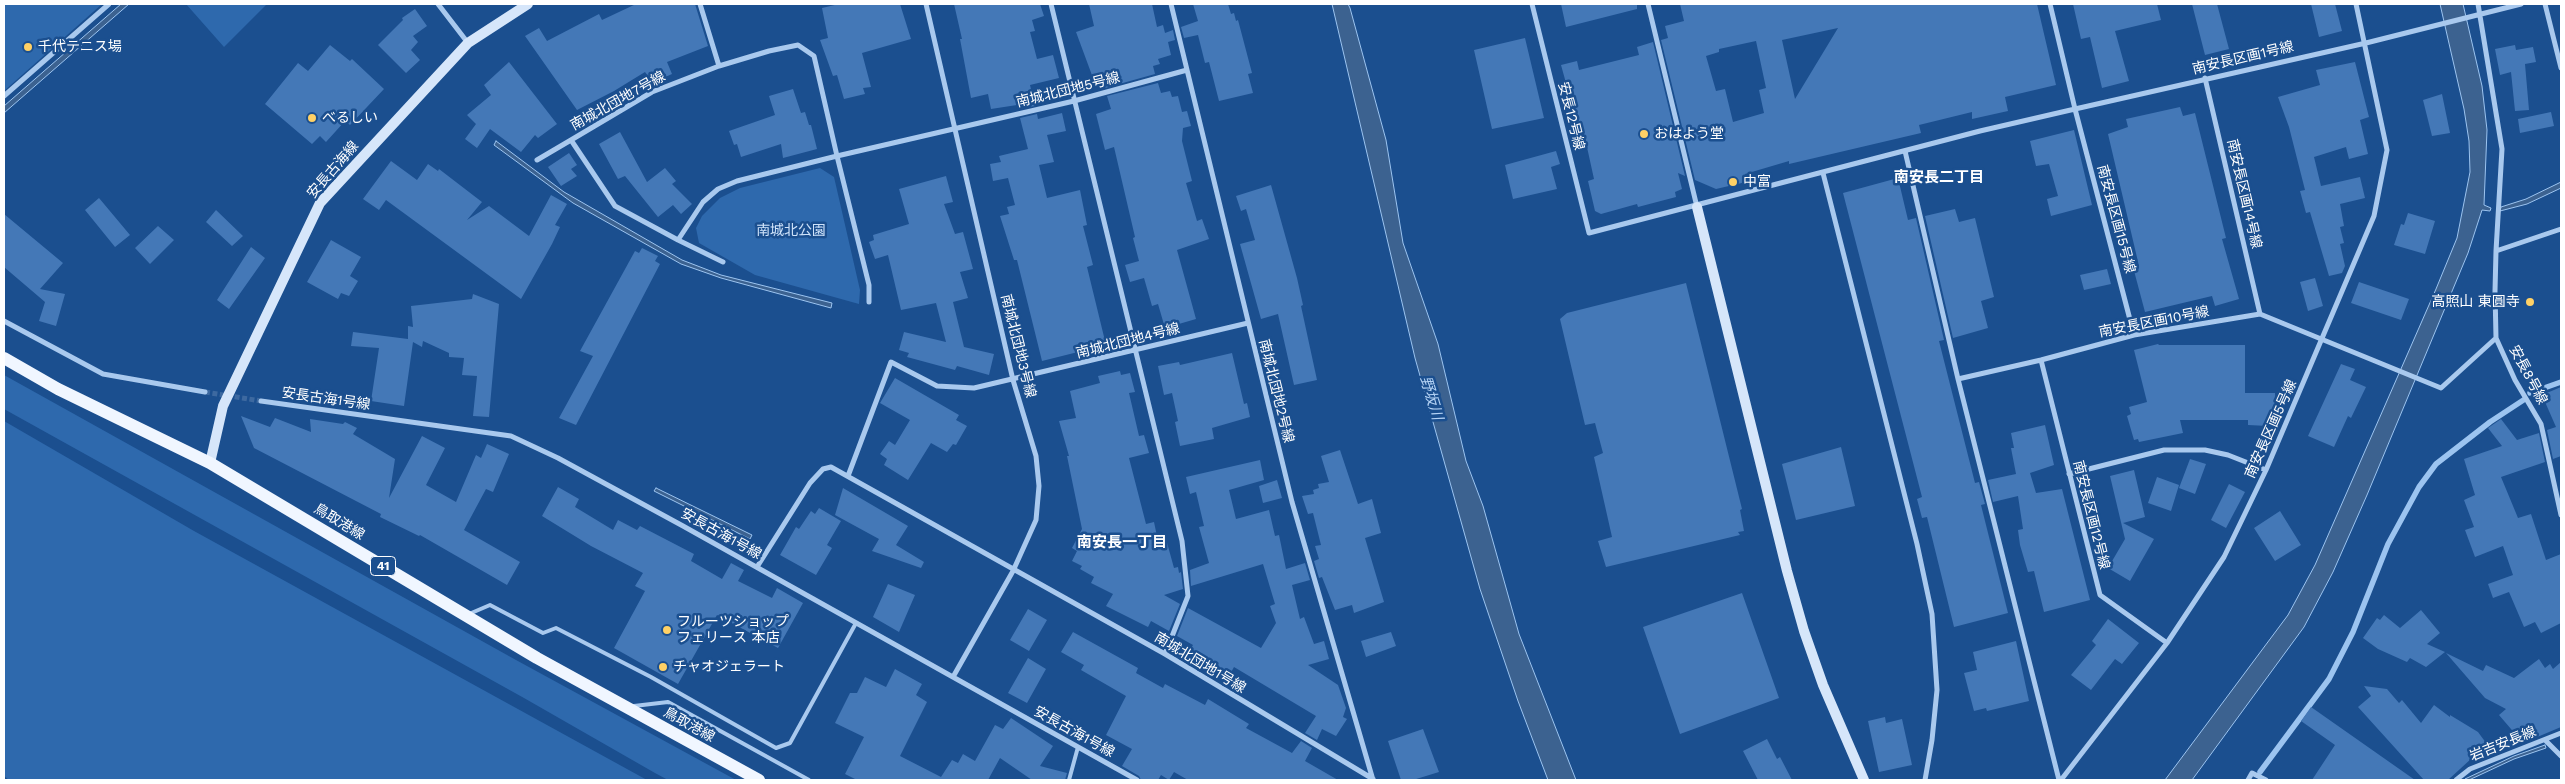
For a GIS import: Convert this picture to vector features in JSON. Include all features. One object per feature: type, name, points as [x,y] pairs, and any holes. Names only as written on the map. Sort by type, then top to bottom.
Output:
[{"type":"main road","name":"鳥取港線","points":[[4,358],[58,389],[210,463],[466,616],[759,780]]},
{"type":"street","points":[[4,96],[109,4]]},
{"type":"street","points":[[438,4],[468,42]]},
{"type":"street","name":"安長古海線","points":[[210,463],[223,406],[320,203],[468,42],[528,4]]},
{"type":"street","points":[[700,4],[719,66]]},
{"type":"street","name":"南城北団地3号線","points":[[926,4],[1014,380],[1036,456],[1039,486],[1036,520],[1013,571],[953,677]]},
{"type":"street","points":[[1051,4],[1182,541],[1188,596],[1165,654]]},
{"type":"street","name":"南城北団地2号線","points":[[1171,4],[1292,502],[1373,780]]},
{"type":"street","name":"安長12号線","points":[[1532,4],[1589,234]]},
{"type":"street","points":[[1648,4],[1787,571],[1804,631],[1823,685],[1864,780]]},
{"type":"street","points":[[2050,4],[2075,109]]},
{"type":"street","name":"南安長区画5号線","points":[[2060,780],[2168,643],[2224,557],[2266,470],[2374,216],[2387,150],[2366,43],[2356,4]]},
{"type":"street","name":"安長8号線","points":[[2478,4],[2502,149],[2496,251],[2496,338],[2515,380],[2541,424],[2561,515]]},
{"type":"street","name":"南安長区画1号線","points":[[1589,234],[1905,151],[2075,109],[2366,43],[2521,4]]},
{"type":"street","points":[[2545,4],[2561,68]]},
{"type":"street","name":"南城北団地7号線","points":[[723,262],[615,206],[570,140],[652,92],[719,66],[769,51],[798,45],[814,56],[869,285],[869,302]]},
{"type":"street","name":"南城北団地5号線","points":[[955,130],[1074,101],[1187,70]]},
{"type":"street","name":"南安長区画14号線","points":[[2205,78],[2260,314]]},
{"type":"street","name":"南安長区画15号線","points":[[2075,109],[2134,335]]},
{"type":"street","points":[[678,240],[703,202],[718,190],[737,181],[837,156],[955,130]]},
{"type":"street","points":[[537,160],[570,140]]},
{"type":"street","name":"南安長区画5号線","points":[[1905,151],[1958,379],[2060,780]]},
{"type":"street","points":[[1823,173],[1917,544],[1932,614],[1937,690],[1925,780]]},
{"type":"street","points":[[2496,251],[2561,228]]},
{"type":"street","points":[[2260,314],[2323,338],[2441,388],[2496,338]]},
{"type":"street","name":"南安長区画10号線","points":[[1958,379],[2041,360],[2134,335],[2260,314]]},
{"type":"street","points":[[4,321],[103,374],[205,392]]},
{"type":"street","name":"南城北団地4号線","points":[[848,476],[891,362],[937,386],[974,388],[1248,323]]},
{"type":"street","name":"南安長区画12号線","points":[[2041,360],[2100,595],[2168,643]]},
{"type":"street","name":"安長古海1号線","points":[[261,401],[510,436],[558,458],[757,567],[1137,780]]},
{"type":"street","points":[[2069,474],[2164,450],[2205,450],[2228,455],[2266,470]]},
{"type":"street","name":"南城北団地1号線","points":[[757,567],[817,474],[831,467],[1013,571],[1165,654],[1373,780]]},
{"type":"street","name":"岩吉安長線","points":[[2456,780],[2470,769],[2561,733]]},
{"type":"street","points":[[2545,740],[2561,756]]},
{"type":"street","points":[[2248,780],[2252,774],[2266,780]]},
{"type":"lane","points":[[466,616],[490,605],[543,633],[556,628],[776,748],[790,743],[856,623]]},
{"type":"lane","points":[[627,707],[668,702],[809,780]]},
{"type":"lane","points":[[1070,780],[1078,747]]},
{"type":"green space","name":"千代テニス場","points":[[4,4],[102,4],[4,91]]},
{"type":"green space","points":[[186,4],[267,4],[224,47]]},
{"type":"green space","name":"南城北公園","points":[[820,168],[834,177],[860,290],[859,304],[755,275],[699,243],[696,228],[702,216],[720,198],[740,188]]},
{"type":"green space","points":[[4,375],[516,660],[736,780],[668,780],[655,773],[524,698],[4,409]]},
{"type":"green space","points":[[4,421],[194,531],[647,780],[9,780],[4,776]]},
{"type":"water","points":[[121,4],[129,4],[4,113],[4,106]]},
{"type":"water","name":"野坂川","points":[[1332,4],[1348,4],[1350,8],[1386,140],[1403,243],[1438,344],[1466,461],[1483,506],[1519,634],[1576,780],[1548,780],[1518,701],[1480,589],[1415,358]]},
{"type":"water","points":[[2440,4],[2463,4],[2482,86],[2487,130],[2484,205],[2491,208],[2490,211],[2482,210],[2468,253],[2367,495],[2333,572],[2304,627],[2192,780],[2165,780],[2288,615],[2315,565],[2457,238],[2470,172],[2469,141],[2464,109]]},
{"type":"water","points":[[496,141],[564,192],[682,260],[721,275],[832,303],[831,308],[721,278],[681,264],[573,203],[494,145]]},
{"type":"water","points":[[2561,182],[2561,188],[2527,204],[2500,211],[2501,207],[2526,199]]},
{"type":"water","points":[[656,488],[752,535],[750,539],[654,491]]},
{"type":"water","points":[[2545,745],[2546,748],[2514,759],[2469,780],[2465,779],[2514,756]]},
{"type":"building","points":[[636,4],[695,4],[708,46],[667,62],[672,74],[654,82],[651,75],[648,76],[645,72],[577,110],[525,36],[539,28],[547,41],[599,14],[602,20]]},
{"type":"building","points":[[839,4],[900,4],[911,39],[862,53],[871,87],[863,88],[865,94],[844,99],[837,75],[833,76],[820,40],[828,38],[822,8]]},
{"type":"building","points":[[954,4],[1040,4],[1044,16],[1032,20],[1035,31],[1030,32],[1037,59],[1053,55],[1059,78],[1030,85],[1035,106],[1018,109],[1017,105],[991,109],[988,94],[971,98],[960,39],[962,39]]},
{"type":"building","points":[[1089,4],[1152,4],[1157,27],[1163,25],[1165,33],[1173,30],[1175,40],[1168,42],[1171,55],[1158,59],[1160,64],[1153,66],[1155,74],[1105,88],[1101,76],[1093,78],[1076,32],[1094,26]]},
{"type":"building","points":[[1193,4],[1228,4],[1231,14],[1234,13],[1236,21],[1238,20],[1252,73],[1248,74],[1253,93],[1219,101],[1209,62],[1205,63],[1198,35],[1184,38],[1181,27],[1198,21]]},
{"type":"building","points":[[1561,4],[1637,4],[1637,9],[1566,27]]},
{"type":"building","points":[[1680,4],[2037,4],[2056,85],[2005,97],[2008,111],[1972,119],[1972,112],[1919,125],[1921,133],[1789,164],[1789,161],[1745,174],[1746,182],[1716,189],[1695,180],[1661,40],[1668,38],[1665,26],[1684,21]],"holes":[[[1838,28],[1795,99],[1782,40]],[[1756,41],[1766,88],[1759,90],[1764,113],[1733,122],[1725,89],[1716,91],[1706,56],[1719,52],[1719,49]]]},
{"type":"building","points":[[2073,4],[2157,4],[2161,20],[2115,31],[2129,81],[2102,88],[2090,37],[2081,39]]},
{"type":"building","points":[[2192,4],[2217,4],[2229,49],[2205,55]]},
{"type":"building","points":[[2311,4],[2335,4],[2342,31],[2319,37]]},
{"type":"building","points":[[415,9],[427,26],[413,36],[418,42],[411,50],[420,60],[406,73],[378,45],[403,20],[402,18]]},
{"type":"building","points":[[1525,38],[1544,118],[1492,129],[1474,50]]},
{"type":"building","points":[[1653,42],[1685,176],[1678,173],[1682,189],[1675,192],[1676,197],[1638,207],[1637,204],[1601,214],[1595,211],[1588,181],[1594,179],[1583,129],[1579,130],[1561,65],[1577,61],[1579,70],[1639,55],[1637,47]]},
{"type":"building","points":[[330,45],[350,61],[352,59],[384,89],[350,125],[345,121],[326,142],[320,136],[312,144],[265,104],[298,63],[308,71]]},
{"type":"building","points":[[2515,45],[2516,50],[2533,47],[2536,62],[2525,64],[2529,110],[2515,111],[2511,72],[2500,75],[2495,49]]},
{"type":"building","points":[[509,62],[557,124],[538,138],[535,135],[521,152],[490,129],[477,148],[465,139],[476,124],[467,115],[491,95],[484,85]]},
{"type":"building","points":[[2355,62],[2369,117],[2360,120],[2368,154],[2349,159],[2346,147],[2314,157],[2321,186],[2360,177],[2365,198],[2340,204],[2344,226],[2340,227],[2344,243],[2340,244],[2345,266],[2342,273],[2329,276],[2310,212],[2306,213],[2300,191],[2305,190],[2289,127],[2278,97],[2320,85],[2316,70]]},
{"type":"building","points":[[1158,83],[1161,93],[1170,91],[1172,97],[1178,96],[1182,112],[1187,111],[1191,126],[1183,128],[1182,141],[1192,181],[1186,183],[1197,221],[1202,219],[1209,239],[1177,250],[1196,319],[1165,328],[1158,304],[1152,306],[1144,278],[1130,282],[1125,265],[1139,261],[1133,238],[1135,237],[1114,147],[1105,150],[1096,114],[1111,109],[1107,96]]},
{"type":"building","points":[[793,89],[801,113],[805,112],[809,125],[811,125],[817,149],[783,158],[781,144],[741,157],[737,144],[734,145],[729,131],[775,115],[769,96]]},
{"type":"building","points":[[2442,94],[2450,133],[2432,136],[2423,100]]},
{"type":"building","points":[[2180,107],[2183,116],[2195,113],[2226,238],[2222,239],[2239,299],[2215,306],[2212,296],[2145,312],[2133,267],[2139,266],[2108,134],[2128,127],[2126,119]]},
{"type":"building","points":[[2551,112],[2554,126],[2520,133],[2518,119]]},
{"type":"building","points":[[1062,113],[1066,131],[1047,135],[1054,162],[1039,165],[1047,198],[1080,190],[1087,225],[1083,226],[1093,265],[1087,267],[1106,345],[1042,361],[1017,260],[1014,260],[1000,216],[1009,214],[1007,207],[1015,205],[1008,178],[993,181],[990,164],[1001,162],[999,156],[1028,149],[1020,118],[1037,114],[1038,119]]},
{"type":"building","points":[[2074,130],[2092,205],[2051,216],[2047,199],[2058,196],[2049,164],[2036,166],[2030,141]]},
{"type":"building","points":[[620,132],[647,182],[665,168],[676,181],[672,184],[692,204],[681,214],[673,205],[658,217],[625,176],[618,179],[599,144]]},
{"type":"building","points":[[1556,151],[1560,164],[1551,167],[1557,189],[1513,199],[1505,165]]},
{"type":"building","points":[[569,153],[577,165],[571,169],[577,176],[561,186],[548,167]]},
{"type":"building","points":[[391,161],[417,180],[428,164],[438,171],[439,169],[482,202],[467,220],[489,206],[529,236],[551,195],[567,204],[555,225],[560,227],[552,244],[521,299],[386,200],[379,210],[363,199]]},
{"type":"building","points":[[946,176],[953,202],[944,204],[955,234],[963,232],[973,269],[960,272],[968,298],[953,302],[964,347],[994,354],[989,375],[957,366],[955,370],[907,357],[909,353],[899,350],[904,332],[946,342],[936,303],[901,310],[888,255],[875,259],[869,242],[874,240],[873,235],[909,224],[899,189]]},
{"type":"building","points":[[1898,178],[1908,220],[1916,218],[1944,340],[1939,341],[1975,483],[1979,482],[1985,504],[1981,505],[2008,613],[1954,627],[1927,517],[1922,518],[1917,499],[1922,497],[1843,193]]},
{"type":"building","points":[[1271,185],[1297,278],[1317,380],[1294,385],[1278,314],[1261,319],[1240,244],[1255,240],[1246,209],[1241,211],[1236,196]]},
{"type":"building","points":[[99,198],[130,235],[115,247],[85,210]]},
{"type":"building","points":[[1955,209],[1959,222],[1975,218],[1994,297],[1981,301],[1988,328],[1953,338],[1925,216]]},
{"type":"building","points":[[216,210],[243,236],[232,246],[206,222]]},
{"type":"building","points":[[2408,213],[2435,221],[2425,254],[2394,245],[2401,224],[2404,225]]},
{"type":"building","points":[[4,214],[63,263],[40,289],[65,294],[56,326],[39,321],[45,302],[4,267]]},
{"type":"building","points":[[158,226],[174,240],[150,264],[135,248]]},
{"type":"building","points":[[331,240],[361,257],[350,276],[358,281],[349,296],[341,293],[338,299],[307,282]]},
{"type":"building","points":[[251,247],[265,258],[229,309],[217,300]]},
{"type":"building","points":[[642,248],[658,256],[655,261],[660,264],[576,425],[559,418],[593,356],[580,351],[635,251],[639,253]]},
{"type":"building","points":[[2107,269],[2111,284],[2084,290],[2080,275]]},
{"type":"building","points":[[2315,278],[2323,306],[2308,311],[2300,282]]},
{"type":"building","points":[[2359,282],[2409,299],[2401,320],[2351,303]]},
{"type":"building","points":[[1686,283],[1742,509],[1740,510],[1744,531],[1738,532],[1740,535],[1606,567],[1598,541],[1612,537],[1594,457],[1603,453],[1595,423],[1585,425],[1560,319],[1567,313]]},
{"type":"building","points":[[473,294],[499,304],[489,417],[473,416],[477,376],[462,375],[464,358],[449,357],[449,353],[423,341],[422,347],[413,342],[404,406],[371,401],[379,348],[351,346],[353,332],[408,339],[408,326],[413,327],[411,306],[472,299]]},
{"type":"building","points":[[2158,344],[2245,345],[2245,393],[2275,393],[2276,420],[2268,420],[2268,426],[2248,425],[2248,420],[2180,420],[2183,433],[2139,442],[2138,439],[2134,440],[2127,416],[2131,414],[2129,407],[2147,402],[2134,350]]},
{"type":"building","points":[[1232,353],[1244,404],[1247,403],[1250,417],[1212,428],[1214,439],[1180,446],[1175,422],[1178,421],[1172,393],[1164,395],[1158,366],[1179,362],[1180,365]]},
{"type":"building","points":[[2341,364],[2355,369],[2350,380],[2366,387],[2351,418],[2348,416],[2334,447],[2308,436]]},
{"type":"building","points":[[1120,371],[1121,375],[1130,373],[1135,392],[1129,393],[1139,436],[1144,435],[1149,453],[1129,458],[1146,524],[1154,522],[1158,541],[1166,539],[1174,568],[1178,567],[1179,573],[1181,572],[1183,589],[1164,595],[1180,604],[1169,631],[1151,621],[1148,627],[1106,606],[1113,594],[1091,583],[1094,577],[1080,569],[1082,566],[1072,561],[1077,551],[1072,548],[1082,529],[1067,456],[1069,456],[1059,421],[1076,418],[1070,391],[1100,383],[1098,376]]},
{"type":"building","points":[[895,378],[959,415],[956,420],[967,426],[956,445],[953,444],[947,452],[931,443],[908,480],[884,465],[887,459],[880,454],[889,441],[895,445],[910,420],[880,403]]},
{"type":"building","points":[[2561,387],[2561,456],[2553,459],[2547,430],[2556,427],[2542,395]]},
{"type":"building","points":[[241,416],[270,427],[275,418],[311,432],[310,419],[343,424],[345,422],[357,428],[353,434],[395,459],[389,498],[422,436],[445,448],[426,485],[456,502],[476,455],[481,458],[487,444],[509,454],[493,492],[486,489],[464,530],[520,562],[507,585],[420,535],[380,517],[381,514],[254,448]]},
{"type":"building","points":[[2501,419],[2517,440],[2539,433],[2545,462],[2501,477],[2518,518],[2531,514],[2546,560],[2561,554],[2561,623],[2541,633],[2535,622],[2524,627],[2509,592],[2493,598],[2488,584],[2513,575],[2503,546],[2475,557],[2465,530],[2474,527],[2464,500],[2475,495],[2464,459],[2502,446],[2488,428]]},
{"type":"building","points":[[2045,425],[2054,465],[2030,473],[2036,493],[2062,489],[2090,600],[2044,612],[2034,571],[2028,572],[2020,545],[2018,530],[2023,529],[2018,496],[1993,502],[1988,480],[2016,474],[2011,448],[2014,448],[2011,433]]},
{"type":"building","points":[[1841,447],[1855,506],[1796,520],[1782,464]]},
{"type":"building","points":[[1340,450],[1358,504],[1372,499],[1381,533],[1365,538],[1384,602],[1354,613],[1352,605],[1335,610],[1322,577],[1319,578],[1314,561],[1319,559],[1315,546],[1321,545],[1313,513],[1308,514],[1302,496],[1314,494],[1313,490],[1319,488],[1318,484],[1329,482],[1321,456]]},
{"type":"building","points":[[2190,459],[2206,464],[2195,494],[2179,488]]},
{"type":"building","points":[[1260,460],[1264,480],[1229,490],[1236,519],[1269,510],[1275,536],[1279,535],[1286,569],[1305,563],[1310,580],[1292,585],[1300,619],[1304,617],[1314,644],[1324,641],[1329,659],[1308,665],[1338,685],[1346,708],[1343,717],[1347,719],[1336,736],[1322,729],[1317,740],[1305,733],[1316,716],[1234,667],[1229,676],[1189,652],[1193,645],[1177,636],[1188,608],[1261,648],[1276,623],[1270,606],[1275,604],[1263,564],[1191,586],[1190,570],[1209,563],[1199,527],[1204,526],[1196,492],[1190,494],[1186,477]]},
{"type":"building","points":[[2134,470],[2145,517],[2123,523],[2154,539],[2130,581],[2108,568],[2125,539],[2110,476]]},
{"type":"building","points":[[2157,477],[2179,485],[2171,511],[2148,503]]},
{"type":"building","points":[[1277,480],[1282,498],[1263,503],[1259,486]]},
{"type":"building","points":[[2229,484],[2245,492],[2226,528],[2211,520]]},
{"type":"building","points":[[558,487],[579,499],[575,507],[613,530],[618,520],[637,530],[640,526],[694,554],[691,561],[722,579],[731,563],[744,570],[738,581],[772,598],[777,588],[803,603],[778,648],[717,615],[678,684],[614,648],[645,591],[635,586],[643,573],[591,546],[542,516]]},
{"type":"building","points":[[843,488],[908,526],[896,545],[924,562],[921,568],[872,551],[879,539],[835,515]]},
{"type":"building","points":[[819,508],[841,521],[827,545],[832,548],[816,575],[780,555],[796,527],[799,529],[811,511],[815,514]]},
{"type":"building","points":[[2280,511],[2301,545],[2275,561],[2254,528]]},
{"type":"building","points":[[888,584],[915,595],[899,632],[873,617]]},
{"type":"building","points":[[1742,593],[1779,698],[1680,734],[1643,627]]},
{"type":"building","points":[[1028,609],[1047,620],[1029,651],[1010,640]]},
{"type":"building","points":[[2421,610],[2440,633],[2427,644],[2445,652],[2426,667],[2410,658],[2407,662],[2378,649],[2363,638],[2377,618],[2380,620],[2384,615],[2400,628]]},
{"type":"building","points":[[2108,619],[2139,643],[2122,664],[2115,659],[2091,690],[2071,675],[2096,645],[2092,641]]},
{"type":"building","points":[[1073,632],[1138,668],[1136,673],[1163,688],[1165,684],[1205,705],[1208,699],[1249,724],[1246,728],[1292,753],[1301,741],[1312,748],[1305,761],[1338,780],[1188,780],[1174,772],[1169,780],[1161,775],[1158,780],[1141,780],[1139,776],[1122,766],[1132,749],[1106,735],[1126,696],[1081,670],[1084,665],[1061,652]]},
{"type":"building","points":[[1391,632],[1396,646],[1366,657],[1361,641]]},
{"type":"building","points":[[2016,641],[2029,701],[1987,711],[1986,708],[1974,711],[1964,673],[1977,670],[1973,652]]},
{"type":"building","points":[[2446,653],[2483,671],[2486,665],[2514,678],[2539,659],[2545,668],[2550,664],[2553,669],[2561,662],[2561,727],[2523,743],[2499,715],[2506,709],[2485,698]]},
{"type":"building","points":[[1028,658],[1046,669],[1027,703],[1008,693]]},
{"type":"building","points":[[895,669],[922,684],[916,695],[927,702],[900,756],[941,777],[952,760],[958,763],[963,754],[975,761],[995,725],[1003,729],[1011,718],[1053,746],[1040,766],[1067,773],[1065,780],[1032,780],[1000,758],[988,780],[857,780],[845,774],[864,737],[835,723],[850,693],[857,693],[865,677],[886,687]]},
{"type":"building","points":[[2364,686],[2387,689],[2399,703],[2402,700],[2421,723],[2434,705],[2450,717],[2450,715],[2478,732],[2492,751],[2474,761],[2472,758],[2448,780],[2424,780],[2358,707],[2371,696]]},
{"type":"building","points":[[2311,707],[2415,780],[2312,780],[2335,745],[2301,721]]},
{"type":"building","points":[[1885,717],[1886,723],[1902,719],[1912,765],[1879,772],[1868,721]]},
{"type":"building","points":[[1423,729],[1439,772],[1413,780],[1401,780],[1388,741]]},
{"type":"building","points":[[1767,739],[1777,759],[1780,757],[1792,780],[1758,780],[1743,751]]},
{"type":"waterway","points":[[2530,393],[2561,382]]},
{"type":"waterway","points":[[2260,772],[2329,679],[2353,632],[2388,544],[2419,487],[2436,464],[2490,422],[2525,399]]},
{"type":"tunnel","points":[[205,392],[261,401]]},
{"type":"place","name":"千代テニス場","points":[[28,47]]},
{"type":"place","name":"べるしい","points":[[312,118]]},
{"type":"place","name":"おはよう堂","points":[[1644,134]]},
{"type":"place","name":"中富","points":[[1733,182]]},
{"type":"place","name":"高照山 東圓寺","points":[[2530,302]]},
{"type":"place","name":"フルーツショップ フェリース 本店","points":[[667,630]]},
{"type":"place","name":"チャオジェラート","points":[[663,667]]},
{"type":"district","name":"南安長二丁目","points":[[1939,178]]},
{"type":"district","name":"南安長一丁目","points":[[1122,543]]}]
